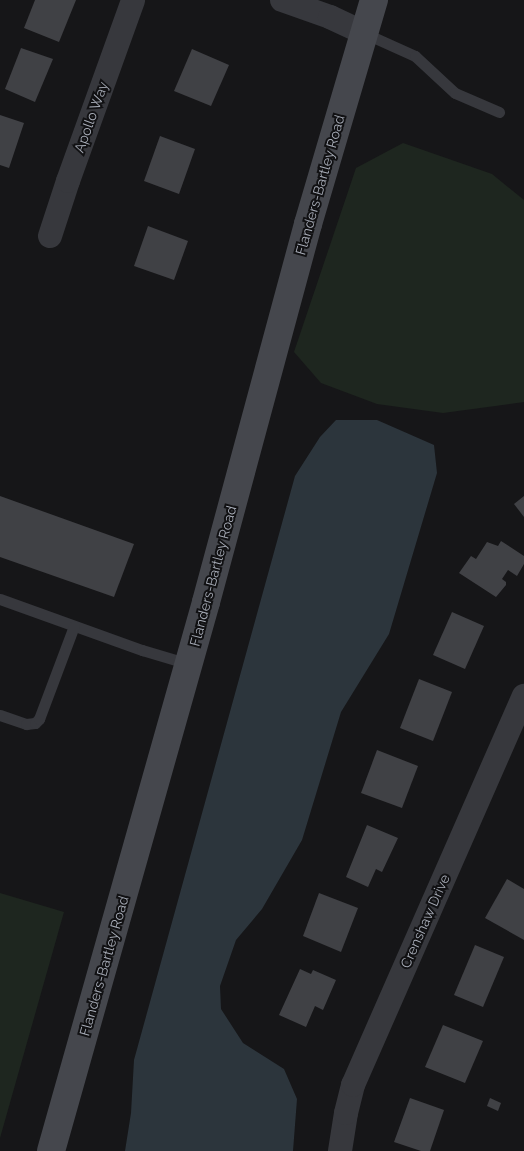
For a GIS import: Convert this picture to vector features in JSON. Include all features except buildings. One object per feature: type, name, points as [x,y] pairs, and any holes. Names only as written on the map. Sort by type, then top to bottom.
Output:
[{"type":"street","name":"Apollo Way","points":[[50,236],[134,0]]},
{"type":"street","points":[[282,0],[330,17],[364,33]]},
{"type":"street","name":"Flanders-Bartley Road","points":[[51,1151],[189,664],[308,224],[374,0]]},
{"type":"street","name":"Crenshaw Drive","points":[[340,1151],[346,1113],[353,1086],[517,730],[524,696]]},
{"type":"lane","points":[[364,33],[415,56],[455,93],[499,112]]},
{"type":"lane","points":[[0,599],[189,664]]},
{"type":"lane","points":[[0,715],[26,724],[34,723],[39,719],[74,626]]},
{"type":"shaded area","points":[[403,143],[492,174],[524,200],[524,402],[443,413],[377,404],[321,383],[294,352],[356,168]]},
{"type":"shaded area","points":[[336,420],[377,420],[434,445],[437,473],[389,634],[341,712],[302,840],[262,909],[236,940],[220,986],[221,1009],[243,1043],[284,1069],[297,1099],[293,1151],[125,1151],[131,1113],[134,1060],[295,476],[320,437]]},
{"type":"shaded area","points":[[0,893],[64,912],[0,1138]]}]
